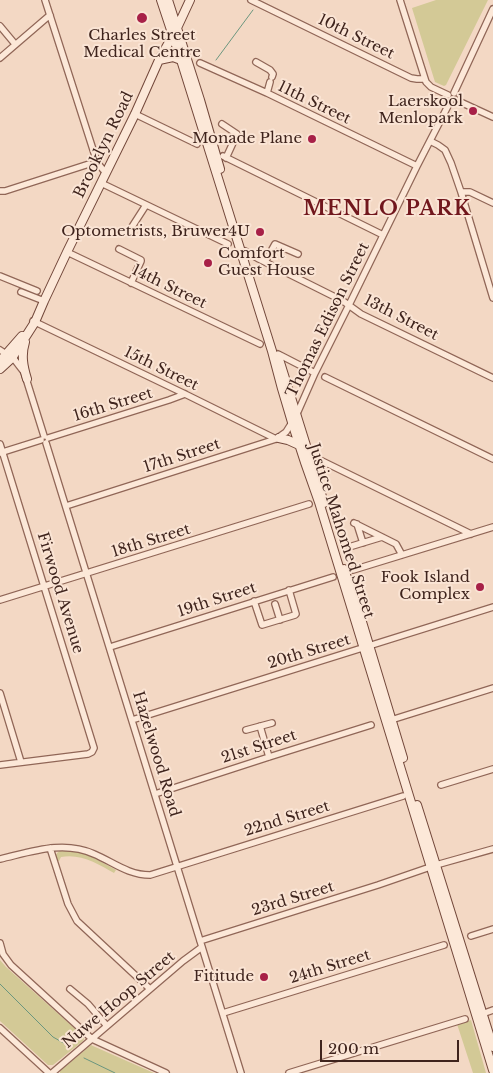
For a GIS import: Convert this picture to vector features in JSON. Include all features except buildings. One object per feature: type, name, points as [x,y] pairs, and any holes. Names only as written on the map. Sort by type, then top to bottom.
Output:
[{"type":"main road","name":"Justice Mahomed Street","points":[[161,0],[272,352],[281,388],[294,419],[434,867],[493,1047]]},
{"type":"main road","name":"Justice Mahomed Street","points":[[168,0],[278,354],[299,445],[391,720],[493,1070]]},
{"type":"main road","name":"Brooklyn Road","points":[[6,354],[27,336],[135,114],[159,60],[190,0]]},
{"type":"main road","points":[[159,60],[173,57],[181,60]]},
{"type":"main road","name":"Brooklyn Road","points":[[6,354],[34,321]]},
{"type":"main road","points":[[27,336],[22,353],[27,379]]},
{"type":"main road","points":[[0,361],[6,354]]},
{"type":"main road","points":[[0,369],[6,354]]},
{"type":"main road","points":[[278,439],[288,440],[299,445]]},
{"type":"street","points":[[45,0],[96,159],[106,173]]},
{"type":"street","name":"10th Street","points":[[251,0],[411,78],[425,79]]},
{"type":"street","points":[[400,0],[425,79],[429,86],[493,117]]},
{"type":"street","name":"Thomas Edison Street","points":[[294,419],[315,372],[452,97],[493,9]]},
{"type":"street","points":[[0,58],[50,15]]},
{"type":"street","points":[[0,26],[15,44]]},
{"type":"street","name":"11th Street","points":[[200,62],[416,166]]},
{"type":"street","points":[[256,62],[270,70],[273,74],[267,94]]},
{"type":"street","points":[[135,114],[197,144]]},
{"type":"street","points":[[222,124],[237,134],[225,157],[383,235]]},
{"type":"street","points":[[430,140],[442,148],[448,155],[493,298]]},
{"type":"street","points":[[0,191],[89,164]]},
{"type":"street","points":[[101,183],[228,244]]},
{"type":"street","points":[[461,192],[470,192],[493,203]]},
{"type":"street","points":[[128,233],[146,205]]},
{"type":"street","points":[[262,261],[275,244],[298,254]]},
{"type":"street","points":[[119,249],[140,258],[141,261],[131,283]]},
{"type":"street","name":"13th Street","points":[[245,251],[343,301],[361,314],[493,378]]},
{"type":"street","name":"14th Street","points":[[67,252],[260,344]]},
{"type":"street","points":[[0,276],[43,302]]},
{"type":"street","points":[[24,291],[36,291]]},
{"type":"street","name":"15th Street","points":[[34,321],[278,439]]},
{"type":"street","name":"Hazelwood Road","points":[[6,354],[21,367],[27,379],[241,1073]]},
{"type":"street","points":[[278,354],[315,372]]},
{"type":"street","points":[[325,376],[493,459]]},
{"type":"street","name":"16th Street","points":[[1,452],[185,394]]},
{"type":"street","points":[[278,439],[286,432],[294,419]]},
{"type":"street","name":"17th Street","points":[[66,506],[278,439]]},
{"type":"street","name":"Firwood Avenue","points":[[0,444],[94,746],[91,753],[83,755],[21,762]]},
{"type":"street","points":[[318,459],[471,534]]},
{"type":"street","name":"18th Street","points":[[0,600],[309,504]]},
{"type":"street","points":[[363,543],[356,524],[396,544],[402,555]]},
{"type":"street","points":[[353,570],[493,527]]},
{"type":"street","points":[[349,547],[382,537]]},
{"type":"street","name":"19th Street","points":[[110,647],[333,577]]},
{"type":"street","points":[[254,601],[262,625],[280,620],[296,614],[289,590]]},
{"type":"street","points":[[275,604],[280,620]]},
{"type":"street","name":"20th Street","points":[[132,720],[493,607]]},
{"type":"street","points":[[391,720],[493,688]]},
{"type":"street","points":[[0,693],[21,762],[0,765]]},
{"type":"street","points":[[246,730],[272,723]]},
{"type":"street","name":"21st Street","points":[[155,794],[371,725]]},
{"type":"street","points":[[260,726],[269,757]]},
{"type":"street","points":[[441,785],[493,769]]},
{"type":"street","name":"22nd Street","points":[[0,859],[61,847],[84,850],[134,874],[159,873],[403,796]]},
{"type":"street","points":[[50,848],[68,904],[77,921],[150,989]]},
{"type":"street","name":"23rd Street","points":[[201,944],[493,849]]},
{"type":"street","points":[[471,936],[493,930]]},
{"type":"street","points":[[0,943],[7,960],[92,1040],[166,1073]]},
{"type":"street","name":"Nuwe Hoop Street","points":[[51,1073],[92,1040],[201,944]]},
{"type":"street","name":"24th Street","points":[[223,1013],[444,945]]},
{"type":"street","points":[[70,988],[88,1004],[107,1026]]},
{"type":"street","points":[[482,1014],[493,1010]]},
{"type":"street","points":[[289,1073],[465,1019]]},
{"type":"street","points":[[0,1028],[51,1073]]},
{"type":"shaded area","points":[[436,0],[488,0],[444,86],[435,82],[412,8]]},
{"type":"shaded area","points":[[61,850],[87,854],[116,870],[114,873],[82,858],[68,856],[61,857],[57,861],[56,855]]},
{"type":"shaded area","points":[[0,960],[83,1036],[83,1041],[53,1065],[48,1065],[0,1021]]},
{"type":"shaded area","points":[[471,1020],[486,1073],[473,1073],[457,1024]]},
{"type":"shaded area","points":[[91,1045],[154,1073],[60,1073]]},
{"type":"waterway","points":[[216,60],[253,10]]},
{"type":"waterway","points":[[0,984],[53,1037],[69,1046]]},
{"type":"waterway","points":[[84,1058],[115,1073]]},
{"type":"place","name":"Charles Street Medical Centre","points":[[142,18]]},
{"type":"place","name":"Laerskool Menlopark","points":[[473,111]]},
{"type":"place","name":"Monade Plane","points":[[312,139]]},
{"type":"place","name":"Optometrists, Bruwer4U","points":[[260,232]]},
{"type":"place","name":"Comfort Guest House","points":[[208,263]]},
{"type":"place","name":"Fook Island Complex","points":[[480,587]]},
{"type":"place","name":"Fititude","points":[[264,977]]},
{"type":"district","name":"MENLO PARK","points":[[387,209]]}]
